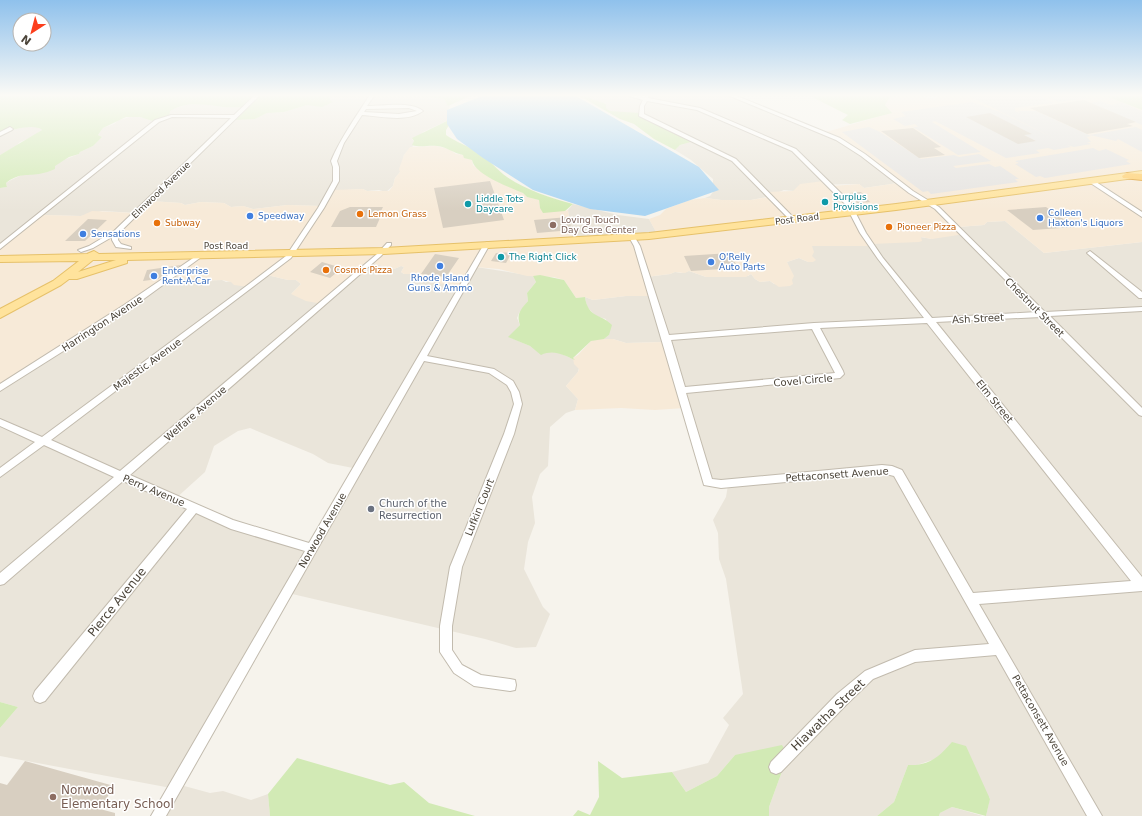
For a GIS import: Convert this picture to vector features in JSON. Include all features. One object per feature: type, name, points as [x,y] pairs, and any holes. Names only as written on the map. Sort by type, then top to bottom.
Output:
[{"type":"highway","points":[[1127,176],[1142,177]]},
{"type":"main road","name":"Post Road","points":[[0,259],[95,253],[129,248],[451,247],[632,237],[927,203],[1142,174]]},
{"type":"main road","name":"Post Road","points":[[0,252],[81,250],[95,253],[144,256],[295,248]]},
{"type":"main road","points":[[0,314],[57,283],[95,253]]},
{"type":"main road","points":[[57,283],[107,266],[144,256]]},
{"type":"main road","points":[[27,258],[59,265],[61,269],[57,283]]},
{"type":"street","points":[[0,248],[141,134]]},
{"type":"street","name":"Elmwood Avenue","points":[[81,250],[91,247],[116,232],[218,134]]},
{"type":"street","name":"Majestic Avenue","points":[[0,473],[289,257],[336,182],[336,167],[334,161],[346,134]]},
{"type":"street","points":[[680,134],[734,160],[792,219]]},
{"type":"street","name":"Elm Street","points":[[759,134],[783,144],[802,157],[836,190],[854,212],[863,233],[877,254],[1142,585]]},
{"type":"street","name":"Chestnut Street","points":[[825,134],[842,141],[917,198],[939,210],[1142,413]]},
{"type":"street","points":[[1091,181],[1142,214]]},
{"type":"street","points":[[116,232],[115,240],[118,246],[129,248]]},
{"type":"street","name":"Pettaconsett Avenue","points":[[632,237],[637,246],[666,338],[708,482],[720,484],[882,469],[892,470],[898,473],[972,599],[1095,816]]},
{"type":"street","name":"Norwood Avenue","points":[[158,816],[420,358],[487,244]]},
{"type":"street","name":"Welfare Avenue","points":[[0,580],[387,248]]},
{"type":"street","points":[[1090,253],[1142,296]]},
{"type":"street","name":"Harrington Avenue","points":[[0,388],[127,307],[202,254]]},
{"type":"street","name":"Ash Street","points":[[814,326],[1142,309]]},
{"type":"street","points":[[666,338],[814,326]]},
{"type":"street","name":"Covel Circle","points":[[681,390],[837,376],[840,374],[839,371],[814,326]]},
{"type":"street","name":"Lufkin Court","points":[[420,358],[491,371],[510,383],[517,400],[512,424],[456,567],[446,626],[446,652],[458,669],[479,681],[510,686]]},
{"type":"street","name":"Perry Avenue","points":[[0,422],[42,442],[231,524],[311,548]]},
{"type":"street","name":"Pierce Avenue","points":[[40,696],[194,508]]},
{"type":"street","points":[[972,599],[1142,585]]},
{"type":"street","name":"Hiawatha Street","points":[[776,767],[842,699],[869,675],[915,656],[1000,649]]},
{"type":"shaded area","points":[[0,134],[36,134],[20,142],[0,155]]},
{"type":"shaded area","points":[[421,134],[412,139],[414,141],[413,146],[404,155],[400,172],[395,178],[393,186],[386,192],[379,190],[367,191],[363,189],[347,190],[321,206],[287,205],[253,209],[243,206],[231,207],[224,203],[201,202],[185,205],[181,203],[150,201],[136,213],[102,211],[81,216],[42,215],[0,248],[0,188],[7,187],[6,183],[24,174],[38,174],[66,159],[79,154],[80,152],[93,146],[102,137],[98,135]]},
{"type":"shaded area","points":[[663,134],[830,134],[857,148],[898,183],[864,188],[859,184],[801,185],[794,191],[784,190],[767,197],[751,200],[721,200],[705,198],[710,196],[713,192],[713,179],[691,160],[675,150],[680,145],[684,144]]},
{"type":"shaded area","points":[[830,134],[1142,134],[1142,242],[1044,253],[1005,221],[987,222],[984,225],[958,227],[965,234],[932,239],[921,237],[922,241],[919,242],[871,244],[870,246],[812,246],[814,252],[812,256],[816,260],[813,262],[808,262],[799,258],[787,262],[794,276],[792,280],[793,284],[790,286],[779,287],[770,281],[760,282],[751,274],[746,277],[706,277],[689,271],[685,273],[675,272],[646,277],[652,296],[626,296],[593,300],[585,297],[576,298],[564,280],[554,277],[527,276],[499,269],[476,267],[461,286],[436,283],[437,278],[426,279],[417,274],[404,274],[401,272],[404,267],[401,266],[394,269],[372,263],[323,304],[306,301],[291,294],[301,284],[296,280],[288,280],[267,275],[249,287],[234,285],[231,282],[222,280],[193,281],[174,275],[0,388],[0,248],[42,215],[81,216],[92,211],[136,213],[150,201],[181,203],[185,205],[201,202],[224,203],[231,207],[243,206],[253,209],[287,205],[321,206],[332,190],[363,189],[367,191],[389,191],[393,186],[395,178],[400,172],[399,169],[404,155],[410,147],[436,146],[449,149],[456,154],[464,155],[472,160],[473,165],[490,178],[523,193],[527,197],[539,200],[540,208],[565,211],[568,210],[572,240],[657,234],[649,219],[660,215],[666,209],[690,200],[705,198],[721,200],[751,200],[769,197],[766,192],[793,191],[800,184],[824,181],[832,186],[859,184],[864,188],[898,183],[857,148]]},
{"type":"shaded area","points":[[845,134],[883,134],[921,159],[954,155],[959,157],[979,154],[991,161],[953,166],[956,168],[989,164],[995,167],[1000,166],[1019,179],[1015,179],[1018,182],[931,194],[928,191],[923,192]]},
{"type":"shaded area","points":[[924,134],[952,134],[981,152],[958,155]]},
{"type":"shaded area","points":[[960,134],[1046,134],[1060,141],[1046,134],[1087,134],[1091,136],[1087,137],[1091,142],[1087,142],[1091,144],[1074,147],[1067,145],[1071,147],[1054,150],[1048,148],[1036,150],[1040,153],[1006,158]]},
{"type":"shaded area","points":[[1142,134],[1142,152],[1118,139],[1116,141],[1090,135]]},
{"type":"shaded area","points":[[1093,148],[1099,151],[1106,149],[1129,160],[1126,161],[1131,164],[1045,178],[1040,176],[1036,177],[1015,164],[1019,163],[1015,161]]},
{"type":"shaded area","points":[[573,204],[618,215],[649,219],[658,235],[572,240],[568,210]]},
{"type":"shaded area","points":[[1005,221],[1044,253],[1142,242],[1142,816],[986,816],[990,798],[938,758],[917,765],[908,765],[894,802],[877,816],[769,816],[769,807],[788,755],[735,755],[717,776],[686,792],[672,772],[708,763],[729,725],[723,718],[743,694],[726,579],[719,559],[718,533],[713,520],[726,497],[728,485],[714,485],[664,342],[626,343],[613,339],[604,339],[609,335],[606,319],[596,316],[587,307],[585,297],[593,300],[626,296],[652,296],[646,277],[689,271],[706,277],[748,276],[751,274],[760,282],[770,281],[774,284],[792,280],[787,262],[799,258],[808,262],[812,256],[811,246],[870,246],[871,244],[920,237],[932,239],[958,227],[984,225],[987,222]]},
{"type":"shaded area","points":[[372,263],[394,269],[401,266],[404,267],[401,272],[404,274],[417,274],[426,279],[438,278],[436,283],[476,267],[533,276],[536,282],[527,293],[528,301],[517,318],[520,325],[509,337],[530,346],[541,354],[557,352],[575,360],[579,368],[578,372],[566,386],[578,399],[575,410],[566,413],[550,427],[548,466],[540,474],[532,497],[535,523],[528,542],[524,569],[543,607],[550,614],[536,647],[516,648],[485,639],[288,593],[177,784],[210,793],[223,791],[251,800],[268,794],[270,816],[156,816],[171,788],[0,756],[0,728],[18,707],[0,702],[0,388],[174,275],[193,281],[222,280],[226,282],[267,275],[288,280],[296,280],[301,284],[291,294]],"holes":[[[250,428],[313,454],[328,463],[353,468],[307,548],[174,500],[205,472],[214,446],[238,431]]]},
{"type":"shaded area","points":[[596,339],[613,339],[626,343],[664,342],[685,408],[655,410],[621,408],[575,410],[578,399],[566,386],[579,369],[574,364],[573,358],[578,355],[591,341]]},
{"type":"shaded area","points":[[952,807],[983,816],[939,816],[940,813]]},
{"type":"green space","points":[[35,134],[99,134],[102,137],[93,146],[80,152],[79,154],[69,157],[55,166],[55,169],[41,174],[18,176],[6,183],[7,187],[0,188],[0,155]]},
{"type":"green space","points":[[420,134],[446,134],[482,155],[514,182],[539,193],[573,204],[565,211],[543,213],[540,208],[539,200],[527,197],[523,193],[493,180],[479,171],[472,160],[464,158],[463,155],[441,147],[412,145],[414,141],[412,138]]},
{"type":"green space","points":[[647,134],[681,134],[694,141],[680,145],[675,150]]},
{"type":"green space","points":[[540,275],[564,280],[576,298],[585,297],[589,309],[612,325],[609,335],[604,339],[591,341],[573,358],[575,360],[554,353],[546,353],[541,355],[530,346],[508,337],[520,325],[519,315],[528,301],[527,293],[536,282],[533,276]]},
{"type":"green space","points":[[0,702],[18,707],[0,728]]},
{"type":"green space","points":[[952,742],[966,746],[990,799],[986,816],[952,807],[940,813],[939,816],[877,816],[894,802],[908,765],[922,764],[933,760]]},
{"type":"green space","points":[[782,745],[788,755],[769,807],[769,816],[573,816],[578,810],[590,815],[599,797],[598,761],[622,778],[672,772],[686,792],[717,776],[735,755]]},
{"type":"green space","points":[[297,758],[390,785],[404,782],[429,803],[475,816],[270,816],[268,794]]},
{"type":"water","points":[[454,134],[642,134],[699,167],[719,190],[645,216],[590,209],[533,190],[483,158],[457,139]]},
{"type":"building","points":[[885,134],[922,134],[941,147],[934,148],[945,155],[919,158]]},
{"type":"building","points":[[999,134],[1031,134],[1024,135],[1036,141],[1018,144]]},
{"type":"building","name":"Liddle Tots Daycare","points":[[490,181],[504,220],[443,228],[434,188]]},
{"type":"building","points":[[861,192],[870,202],[857,203],[849,193]]},
{"type":"building","name":"Lemon Grass","points":[[350,207],[383,207],[381,211],[383,211],[376,227],[331,227],[340,211]]},
{"type":"building","name":"Colleen Haxton's Liquors","points":[[1046,207],[1075,227],[1033,230],[1007,210]]},
{"type":"building","name":"Loving Touch Day Care Center","points":[[568,217],[572,230],[537,233],[534,220]]},
{"type":"building","name":"Sensations","points":[[88,219],[107,220],[85,241],[65,241]]},
{"type":"building","name":"The Right Click","points":[[512,252],[506,263],[491,261],[496,253]]},
{"type":"building","name":"O'Relly Auto Parts","points":[[730,253],[738,268],[691,271],[684,256]]},
{"type":"building","name":"Rhode Island Guns & Ammo","points":[[435,254],[459,258],[446,277],[421,274]]},
{"type":"building","name":"Cosmic Pizza","points":[[322,262],[342,268],[330,278],[310,272]]},
{"type":"building","name":"Enterprise Rent-A-Car","points":[[181,265],[158,279],[143,281],[147,270]]},
{"type":"building","name":"Norwood Elementary School","points":[[25,761],[114,786],[100,809],[115,813],[115,816],[0,816],[0,783],[7,785]]},
{"type":"place","name":"Surplus Provisions","points":[[825,202]]},
{"type":"place","name":"Liddle Tots Daycare","points":[[468,204]]},
{"type":"place","name":"Lemon Grass","points":[[360,214]]},
{"type":"place","name":"Speedway","points":[[250,216]]},
{"type":"place","name":"Colleen Haxton's Liquors","points":[[1040,218]]},
{"type":"place","name":"Subway","points":[[157,223]]},
{"type":"place","name":"Loving Touch Day Care Center","points":[[553,225]]},
{"type":"place","name":"Pioneer Pizza","points":[[889,227]]},
{"type":"place","name":"Sensations","points":[[83,234]]},
{"type":"place","name":"The Right Click","points":[[501,257]]},
{"type":"place","name":"O'Relly Auto Parts","points":[[711,262]]},
{"type":"place","name":"Rhode Island Guns & Ammo","points":[[440,266]]},
{"type":"place","name":"Cosmic Pizza","points":[[326,270]]},
{"type":"place","name":"Enterprise Rent-A-Car","points":[[154,276]]},
{"type":"place","name":"Church of the Resurrection","points":[[371,509]]},
{"type":"place","name":"Norwood Elementary School","points":[[53,797]]}]
